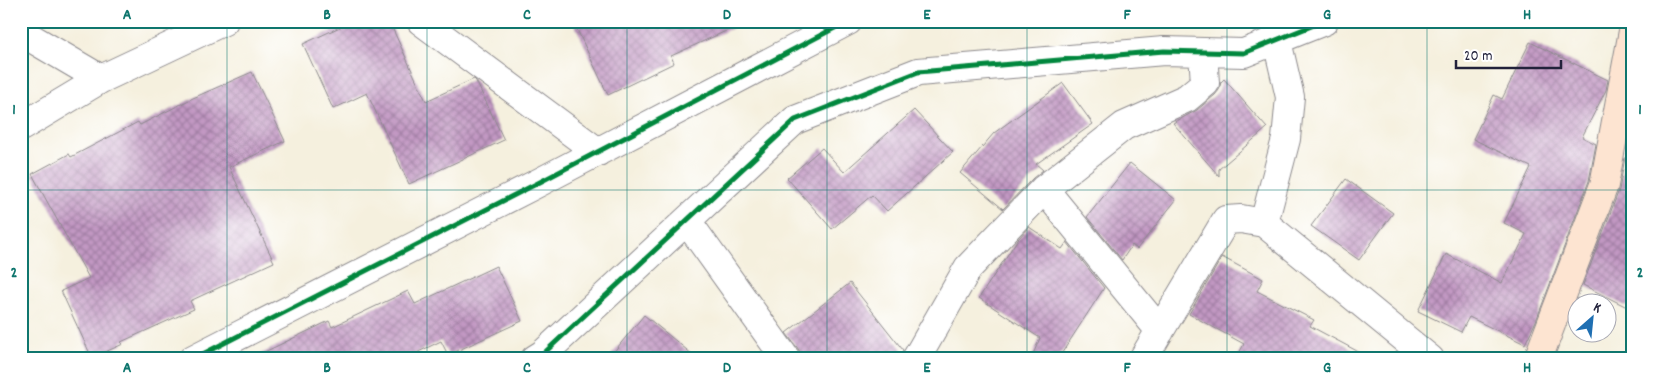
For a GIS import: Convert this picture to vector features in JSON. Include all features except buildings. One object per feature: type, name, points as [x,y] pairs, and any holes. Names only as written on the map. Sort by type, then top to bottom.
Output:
[{"type":"street","points":[[21,127],[101,79],[224,21]]},
{"type":"street","points":[[421,21],[598,152]]},
{"type":"street","points":[[193,359],[598,152],[848,21]]},
{"type":"street","points":[[535,359],[543,354],[795,120],[918,72],[1164,51],[1244,53],[1324,21]]},
{"type":"street","points":[[1539,358],[1604,185],[1633,31]]},
{"type":"street","points":[[21,32],[101,79]]},
{"type":"street","points":[[1264,223],[1286,139],[1290,97],[1277,40]]},
{"type":"street","points":[[916,359],[968,268],[1044,189],[1124,126],[1186,98],[1205,83],[1203,52]]},
{"type":"street","points":[[1044,189],[1160,331]]},
{"type":"street","points":[[1143,359],[1226,220],[1241,219],[1264,223],[1430,359]]},
{"type":"street","points":[[687,221],[786,359]]},
{"type":"cycle path","points":[[193,359],[538,183],[848,21]]},
{"type":"cycle path","points":[[535,359],[543,354],[795,120],[918,72],[1164,51],[1244,53],[1324,21]]}]
